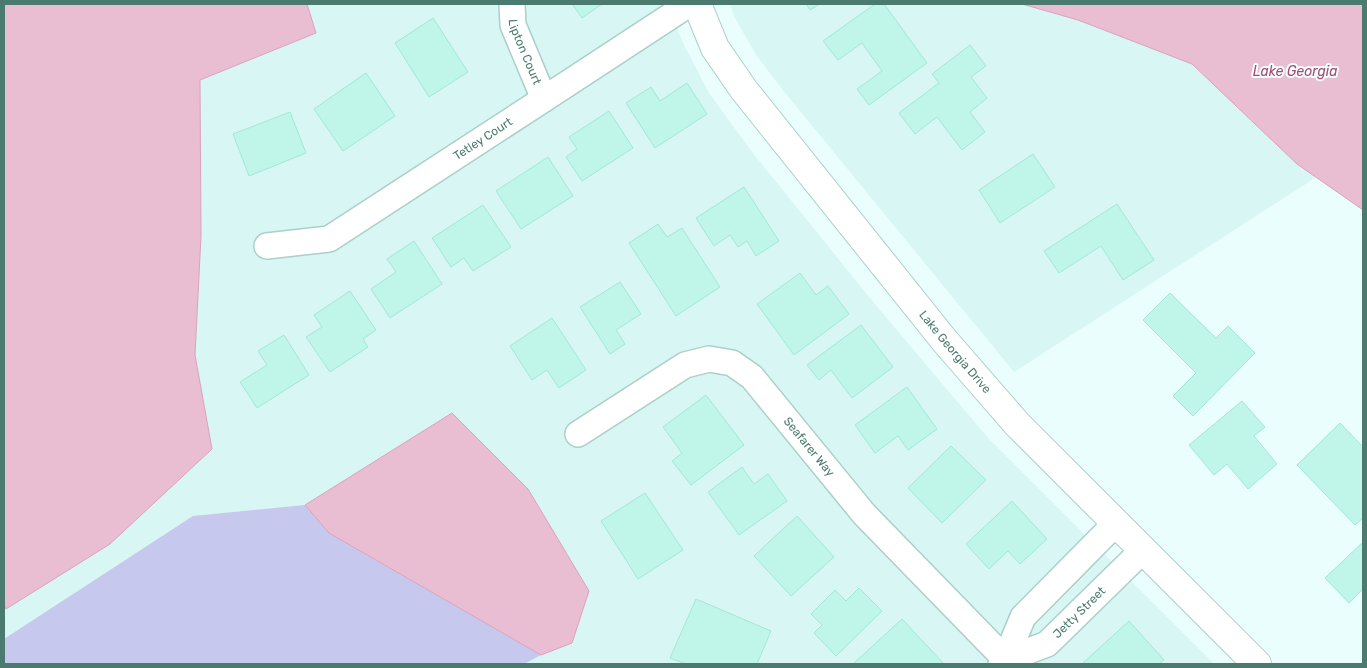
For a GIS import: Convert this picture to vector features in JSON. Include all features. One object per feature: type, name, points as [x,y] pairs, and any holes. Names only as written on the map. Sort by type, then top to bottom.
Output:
[{"type":"street","name":"Lipton Court","points":[[512,4],[512,24],[544,99]]},
{"type":"street","name":"Tetley Court","points":[[266,246],[329,239],[689,4]]},
{"type":"street","name":"Lake Georgia Drive","points":[[697,4],[715,48],[744,90],[944,340],[1017,424],[1257,664]]},
{"type":"street","name":"Seafarer Way","points":[[578,434],[685,365],[709,359],[732,363],[752,377],[864,514],[1005,663]]},
{"type":"street","points":[[1005,663],[1023,617],[1116,523]]},
{"type":"street","name":"Jetty Street","points":[[1005,663],[1048,644],[1142,550]]},
{"type":"shaded area","points":[[4,4],[669,4],[682,41],[709,93],[752,152],[874,303],[988,438],[1214,664],[4,664]]},
{"type":"shaded area","points":[[730,4],[1363,4],[1363,147],[1014,372],[782,89],[756,55],[735,18]]},
{"type":"shaded area","points":[[305,505],[329,533],[541,655],[524,664],[4,664],[4,639],[193,516]]},
{"type":"water","points":[[4,4],[307,4],[316,33],[200,80],[201,236],[195,355],[212,449],[110,544],[6,609],[4,604]]},
{"type":"water","name":"Lake Georgia","points":[[1022,4],[1363,4],[1363,210],[1297,164],[1192,64],[1078,20]]},
{"type":"water","points":[[452,413],[528,489],[589,591],[572,643],[541,655],[329,533],[305,505]]},
{"type":"building","points":[[572,4],[602,4],[582,18]]},
{"type":"building","points":[[806,4],[820,4],[810,10]]},
{"type":"building","points":[[875,4],[884,4],[927,63],[869,105],[857,89],[882,71],[862,43],[838,60],[823,41]]},
{"type":"building","points":[[433,18],[468,72],[429,97],[395,43]]},
{"type":"building","points":[[970,45],[986,66],[971,77],[987,98],[970,112],[985,132],[962,150],[937,117],[915,134],[899,113],[939,83],[932,74]]},
{"type":"building","points":[[366,73],[395,116],[343,151],[314,109]]},
{"type":"building","points":[[687,83],[707,114],[655,148],[626,103],[651,87],[660,101]]},
{"type":"building","points":[[609,111],[633,148],[582,181],[566,157],[577,149],[569,137]]},
{"type":"building","points":[[290,112],[306,153],[249,176],[233,134]]},
{"type":"building","points":[[1033,154],[1055,187],[1000,223],[979,190]]},
{"type":"building","points":[[548,157],[573,196],[521,229],[496,191]]},
{"type":"building","points":[[744,187],[779,241],[756,256],[747,241],[738,247],[730,235],[714,246],[696,218]]},
{"type":"building","points":[[1117,204],[1154,260],[1123,280],[1101,246],[1059,273],[1044,251]]},
{"type":"building","points":[[483,205],[511,247],[473,271],[464,258],[451,267],[432,238]]},
{"type":"building","points":[[658,224],[667,237],[682,228],[720,287],[676,316],[629,243]]},
{"type":"building","points":[[414,241],[442,284],[390,318],[371,289],[396,272],[387,259]]},
{"type":"building","points":[[800,273],[816,295],[828,286],[849,314],[794,355],[757,304]]},
{"type":"building","points":[[620,282],[641,314],[616,330],[625,344],[610,354],[580,307]]},
{"type":"building","points":[[350,291],[376,330],[363,339],[368,347],[330,372],[306,337],[322,327],[314,315]]},
{"type":"building","points":[[1170,293],[1216,338],[1228,326],[1255,353],[1193,416],[1173,396],[1196,373],[1143,320]]},
{"type":"building","points":[[552,318],[586,370],[559,388],[547,370],[532,380],[510,346]]},
{"type":"building","points":[[861,325],[893,367],[852,398],[831,370],[819,380],[807,365]]},
{"type":"building","points":[[284,335],[309,375],[257,408],[240,382],[267,365],[258,351]]},
{"type":"building","points":[[907,387],[937,429],[908,450],[898,436],[875,453],[855,425]]},
{"type":"building","points":[[706,395],[744,445],[691,485],[672,461],[682,453],[663,427]]},
{"type":"building","points":[[1242,401],[1265,427],[1254,436],[1277,464],[1248,489],[1227,464],[1214,475],[1189,445]]},
{"type":"building","points":[[1340,423],[1363,447],[1363,518],[1355,525],[1297,465]]},
{"type":"building","points":[[951,446],[986,480],[942,523],[908,488]]},
{"type":"building","points":[[742,467],[754,484],[768,474],[787,501],[739,535],[708,492]]},
{"type":"building","points":[[645,493],[683,550],[638,579],[601,521]]},
{"type":"building","points":[[1012,501],[1047,539],[1020,564],[1008,551],[989,569],[966,544]]},
{"type":"building","points":[[797,516],[834,557],[791,596],[754,556]]},
{"type":"building","points":[[1363,542],[1363,589],[1349,603],[1325,578]]},
{"type":"building","points":[[859,588],[882,611],[836,656],[814,633],[822,625],[811,614],[835,590],[846,601]]},
{"type":"building","points":[[696,599],[771,631],[757,664],[686,664],[670,658]]},
{"type":"building","points":[[902,619],[944,664],[853,664]]},
{"type":"building","points":[[1129,621],[1164,660],[1159,664],[1083,663]]}]
